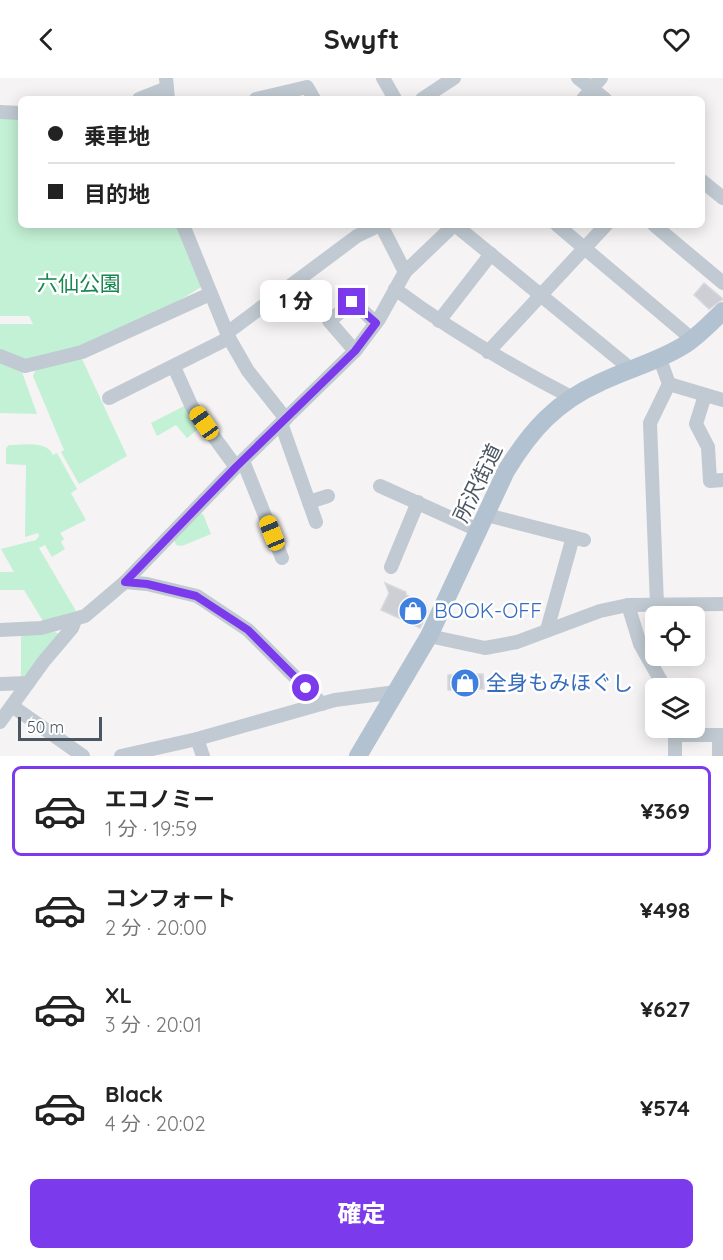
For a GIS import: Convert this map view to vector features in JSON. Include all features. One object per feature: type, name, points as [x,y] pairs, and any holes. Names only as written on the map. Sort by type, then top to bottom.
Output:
[{"type":"main road","name":"所沢街道","points":[[358,756],[429,636],[506,471],[536,428],[571,397],[602,381],[660,358],[692,339],[723,311]]},
{"type":"street","points":[[383,78],[393,96]]},
{"type":"street","points":[[427,96],[454,78]]},
{"type":"street","points":[[578,78],[592,89]]},
{"type":"street","points":[[269,96],[307,87],[312,96]]},
{"type":"street","points":[[147,96],[167,88]]},
{"type":"street","points":[[0,112],[18,113]]},
{"type":"street","points":[[705,183],[723,198]]},
{"type":"street","points":[[184,228],[228,336],[248,371],[284,421],[316,522]]},
{"type":"street","points":[[109,398],[174,367],[228,336],[357,236],[374,228]]},
{"type":"street","points":[[382,228],[405,272]]},
{"type":"street","points":[[0,630],[41,628],[75,620],[85,616],[125,582],[355,351],[376,323],[405,272],[452,228]]},
{"type":"street","points":[[459,228],[632,370]]},
{"type":"street","points":[[561,228],[692,339]]},
{"type":"street","points":[[488,352],[603,228]]},
{"type":"street","points":[[658,228],[723,283]]},
{"type":"street","points":[[439,321],[491,254]]},
{"type":"street","points":[[395,289],[439,321],[488,352],[571,397]]},
{"type":"street","points":[[0,356],[25,366],[82,352],[210,294]]},
{"type":"street","points":[[355,351],[328,321],[352,302],[376,323]]},
{"type":"street","points":[[657,605],[650,423],[669,384],[660,358]]},
{"type":"street","points":[[174,367],[192,407],[240,464],[278,531],[282,558]]},
{"type":"street","points":[[669,384],[723,400]]},
{"type":"street","points":[[705,395],[696,424],[708,447],[710,481],[723,480]]},
{"type":"street","points":[[380,486],[418,502],[483,523],[579,539],[547,630]]},
{"type":"street","points":[[309,502],[328,496]]},
{"type":"street","points":[[391,567],[418,502]]},
{"type":"street","points":[[125,582],[147,584],[196,596],[248,630],[322,704]]},
{"type":"street","points":[[429,636],[485,648],[517,642],[600,611],[628,605],[723,604]]},
{"type":"street","points":[[628,605],[640,644],[659,678]]},
{"type":"street","points":[[0,722],[27,683],[72,628],[75,620]]},
{"type":"street","points":[[0,684],[27,683]]},
{"type":"street","points":[[121,756],[197,738],[335,700],[396,692]]},
{"type":"street","points":[[12,706],[83,756]]},
{"type":"street","points":[[705,734],[721,735],[719,756]]},
{"type":"street","points":[[197,738],[203,756]]},
{"type":"street","points":[[675,738],[675,756]]},
{"type":"green space","name":"六仙公園","points":[[0,115],[18,116],[18,228],[178,228],[201,287],[151,318],[81,348],[46,354],[25,362],[0,352],[0,324],[33,324],[29,316],[0,316]]},
{"type":"green space","name":"六仙公園","points":[[82,359],[127,456],[79,484],[61,452],[64,450],[33,376],[36,369]]},
{"type":"green space","points":[[0,363],[22,372],[37,414],[0,413]]},
{"type":"green space","points":[[188,404],[202,426],[187,438],[176,425],[157,436],[151,423]]},
{"type":"green space","points":[[9,445],[40,445],[50,450],[53,455],[57,453],[77,489],[71,493],[86,520],[60,533],[64,539],[61,542],[65,549],[52,557],[45,545],[39,548],[76,611],[43,621],[24,590],[0,590],[0,572],[14,572],[1,549],[36,540],[39,536],[38,533],[25,537],[26,465],[6,464],[6,448]]},
{"type":"green space","points":[[198,513],[203,514],[211,534],[182,546],[176,545],[174,539]]},
{"type":"green space","points":[[55,632],[59,634],[28,673],[21,678],[21,635]]},
{"type":"building","points":[[704,283],[723,299],[709,309],[694,295]]},
{"type":"building","points":[[385,583],[426,604],[428,612],[420,628],[381,610],[389,593]]},
{"type":"building","points":[[483,674],[484,689],[448,690],[448,675]]},
{"type":"place","name":"BOOK-OFF","points":[[413,611]]},
{"type":"place","name":"全身もみほぐし","points":[[465,683]]},
{"type":"route","points":[[306,688],[294,678],[278,657],[248,630],[196,596],[147,584],[125,582],[236,467],[355,351],[376,323],[352,302]]}]
